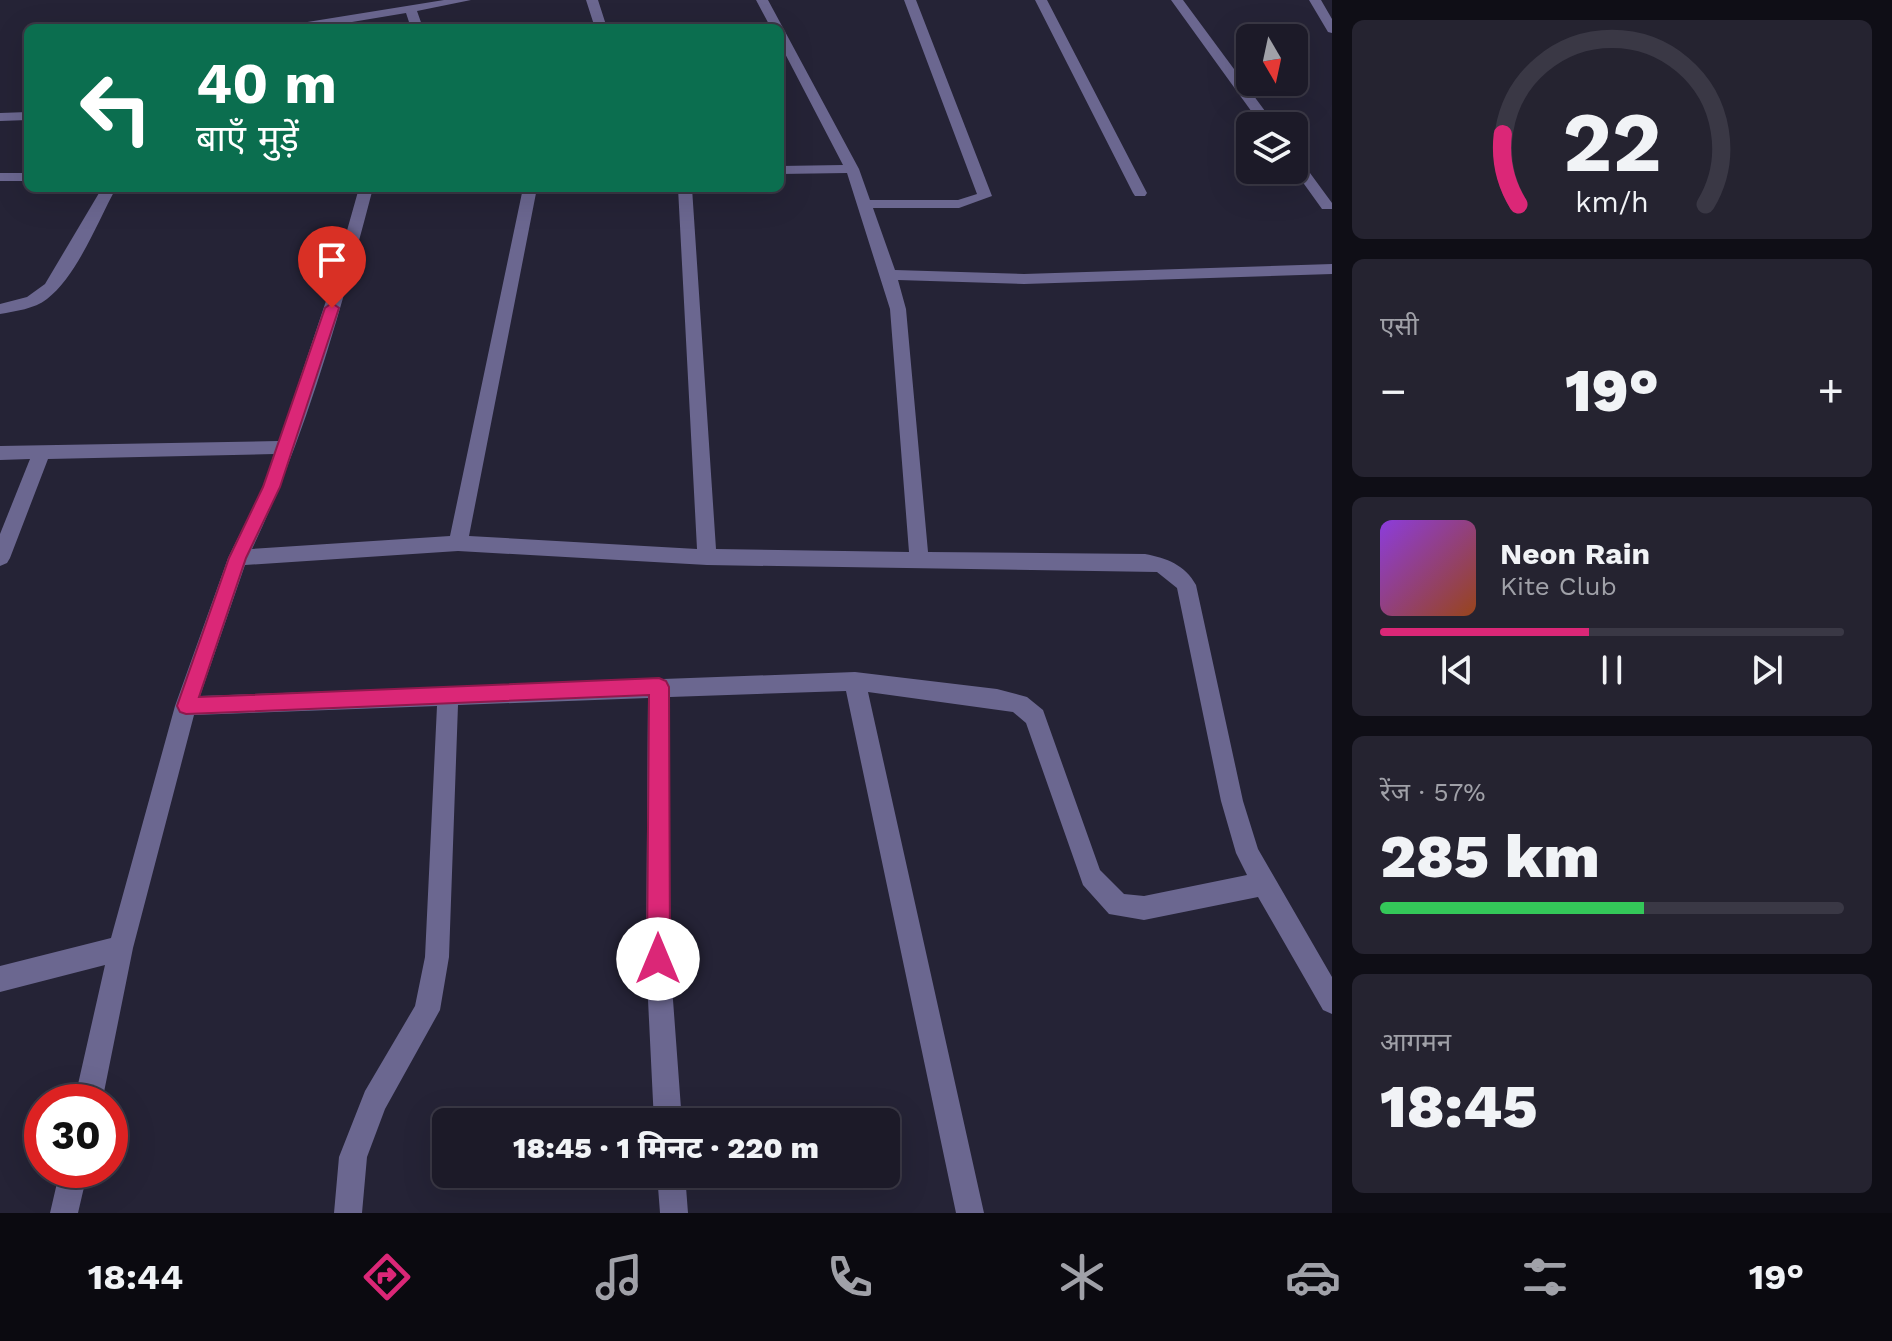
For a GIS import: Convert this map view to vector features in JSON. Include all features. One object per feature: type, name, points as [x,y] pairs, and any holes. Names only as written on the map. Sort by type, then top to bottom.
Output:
[{"type":"street","points":[[319,24],[465,0]]},
{"type":"street","points":[[592,0],[600,24]]},
{"type":"street","points":[[762,0],[775,24]]},
{"type":"street","points":[[864,204],[959,204],[985,196],[910,0]]},
{"type":"street","points":[[1041,0],[1140,193]]},
{"type":"street","points":[[1177,0],[1259,112]]},
{"type":"street","points":[[1315,0],[1332,29]]},
{"type":"street","points":[[410,9],[416,24]]},
{"type":"street","points":[[784,41],[852,169],[898,309],[919,559]]},
{"type":"street","points":[[0,117],[24,116]]},
{"type":"street","points":[[784,170],[852,169]]},
{"type":"street","points":[[0,177],[24,177]]},
{"type":"street","points":[[1308,180],[1327,206]]},
{"type":"street","points":[[0,309],[24,304],[43,295],[107,192]]},
{"type":"street","points":[[92,1084],[121,948],[186,706],[238,558],[272,487],[341,280],[365,192]]},
{"type":"street","points":[[458,543],[529,192]]},
{"type":"street","points":[[685,192],[707,557]]},
{"type":"street","points":[[889,275],[1024,279],[1332,269]]},
{"type":"street","points":[[0,453],[285,447]]},
{"type":"street","points":[[0,558],[41,454]]},
{"type":"street","points":[[238,558],[458,543],[707,557],[1163,564],[1177,572],[1186,585],[1232,801],[1248,853],[1332,1001]]},
{"type":"street","points":[[186,706],[855,681],[997,698],[1019,704],[1035,717],[1091,877],[1118,905],[1144,908],[1264,884]]},
{"type":"street","points":[[855,681],[970,1213]]},
{"type":"street","points":[[659,687],[658,959],[667,1108]]},
{"type":"street","points":[[348,1213],[353,1157],[375,1101],[427,1010],[437,957],[448,697]]},
{"type":"street","points":[[0,979],[121,948]]},
{"type":"street","points":[[64,1213],[70,1188]]},
{"type":"street","points":[[672,1188],[674,1213]]},
{"type":"route","points":[[332,308],[272,487],[238,558],[186,706],[659,687],[658,959]]}]
